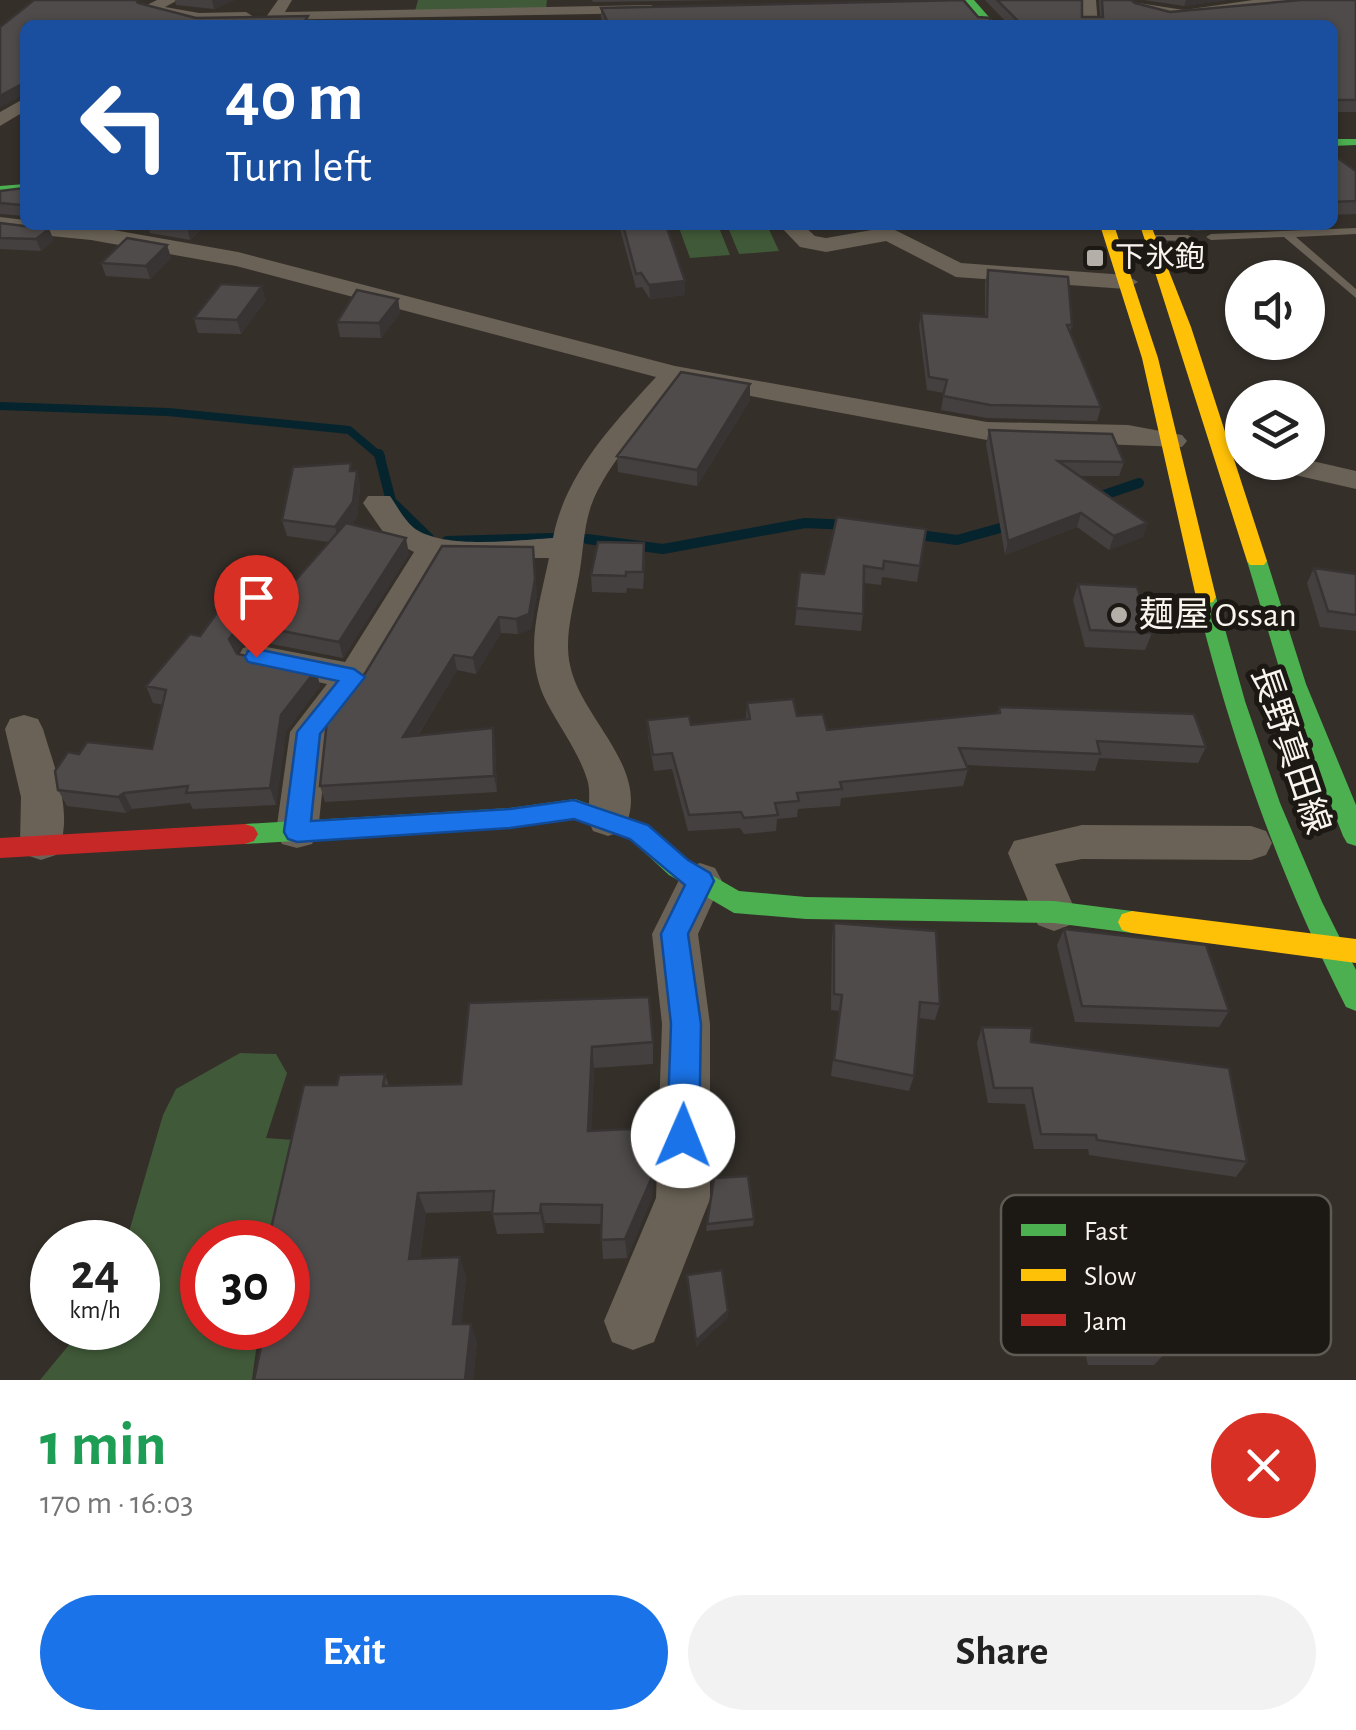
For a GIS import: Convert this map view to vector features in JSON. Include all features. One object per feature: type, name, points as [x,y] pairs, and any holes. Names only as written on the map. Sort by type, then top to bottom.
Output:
[{"type":"main road","points":[[958,2],[984,20]]},
{"type":"main road","name":"長野真田線","points":[[1109,230],[1124,260],[1126,282],[1172,441],[1229,689],[1274,821],[1327,946],[1356,998]]},
{"type":"main road","name":"長野真田線","points":[[1147,232],[1225,439]]},
{"type":"main road","name":"長野真田線","points":[[1237,480],[1295,684],[1356,836]]},
{"type":"main road","points":[[0,848],[510,818],[574,809],[639,832],[678,868],[734,902],[806,908],[1054,912],[1356,951]]},
{"type":"street","points":[[132,18],[171,0]]},
{"type":"street","points":[[1126,0],[1151,13],[1184,14],[1256,4],[1330,3]]},
{"type":"street","points":[[281,20],[410,7],[498,19],[558,6],[672,9]]},
{"type":"street","points":[[148,8],[199,18],[247,20]]},
{"type":"street","points":[[61,230],[238,259],[674,374],[987,431],[1128,434],[1172,441]]},
{"type":"street","points":[[795,230],[808,242],[826,244],[889,234],[956,270],[1126,282]]},
{"type":"street","points":[[608,820],[615,801],[609,782],[560,691],[550,662],[575,506],[619,435],[674,374]]},
{"type":"street","points":[[1325,473],[1356,480]]},
{"type":"street","points":[[379,502],[403,535],[434,546],[458,551],[568,547]]},
{"type":"street","points":[[297,832],[309,732],[354,677],[434,546]]},
{"type":"street","points":[[256,657],[354,677]]},
{"type":"street","points":[[24,729],[42,798],[42,843]]},
{"type":"street","points":[[1054,912],[1029,852],[1082,842],[1251,843]]},
{"type":"street","points":[[632,1321],[683,1200],[686,1024],[674,934],[700,881]]},
{"type":"lane","points":[[1211,237],[1356,231]]},
{"type":"lane","points":[[1147,232],[1188,238]]},
{"type":"lane","points":[[1288,234],[1356,295]]},
{"type":"green space","points":[[418,0],[547,0],[546,9],[415,11]]},
{"type":"green space","points":[[680,230],[720,230],[730,255],[690,258]]},
{"type":"green space","points":[[729,230],[769,230],[779,251],[739,254]]},
{"type":"green space","points":[[240,1053],[276,1054],[287,1073],[266,1138],[294,1140],[278,1220],[180,1220],[180,1350],[256,1350],[252,1380],[40,1380],[65,1350],[160,1350],[160,1220],[132,1220],[163,1115],[176,1089]]},
{"type":"building","points":[[34,0],[136,0],[196,18],[308,16],[306,20],[20,20],[20,85],[0,96],[0,27]]},
{"type":"building","points":[[963,0],[978,17],[990,20],[607,20],[601,8]]},
{"type":"building","points":[[997,0],[1082,0],[1082,17],[1103,17],[1102,0],[1131,0],[1170,12],[1301,0],[1356,0],[1356,100],[1338,100],[1338,20],[1017,20]]},
{"type":"building","points":[[1338,158],[1356,171],[1356,201],[1338,202]]},
{"type":"building","points":[[20,189],[20,205],[0,203],[0,191]]},
{"type":"building","points":[[0,223],[20,225],[20,230],[48,230],[36,239],[0,238]]},
{"type":"building","points":[[624,230],[668,230],[685,281],[649,285],[641,273],[636,274]]},
{"type":"building","points":[[127,238],[167,245],[146,266],[101,263]]},
{"type":"building","points":[[988,270],[1068,277],[1072,325],[1067,325],[1101,407],[990,405],[943,396],[947,380],[929,377],[921,313],[987,317]]},
{"type":"building","points":[[221,284],[262,286],[237,320],[194,318]]},
{"type":"building","points":[[357,290],[398,299],[379,323],[337,322]]},
{"type":"building","points":[[681,372],[750,384],[697,470],[617,456]]},
{"type":"building","points":[[989,430],[1112,434],[1124,462],[1058,461],[1147,523],[1114,536],[1081,513],[1008,541]]},
{"type":"building","points":[[351,463],[350,471],[357,471],[353,502],[335,527],[282,520],[293,467]]},
{"type":"building","points":[[837,517],[926,529],[920,566],[884,561],[883,569],[864,566],[863,614],[796,608],[800,572],[824,574]]},
{"type":"building","points":[[346,523],[406,538],[339,642],[251,625],[237,628],[229,639],[237,654],[316,670],[281,715],[270,788],[186,793],[188,786],[124,793],[118,797],[58,790],[55,771],[68,752],[79,754],[87,742],[152,749],[166,690],[146,686],[190,634],[200,636],[244,576],[294,582]]},
{"type":"building","points":[[598,542],[644,543],[643,572],[626,572],[626,576],[591,575]]},
{"type":"building","points":[[442,546],[533,547],[535,579],[529,614],[516,619],[499,617],[473,658],[454,655],[403,737],[493,728],[494,776],[320,786],[327,721],[366,672]]},
{"type":"building","points":[[1314,568],[1356,574],[1356,615],[1328,611]]},
{"type":"building","points":[[1078,584],[1137,587],[1152,633],[1090,630]]},
{"type":"building","points":[[793,699],[797,716],[823,714],[827,730],[1000,713],[999,707],[1194,714],[1206,747],[1097,741],[1100,754],[959,748],[968,769],[840,782],[842,789],[797,793],[799,801],[775,803],[778,815],[689,815],[672,753],[653,755],[647,720],[689,716],[691,725],[750,719],[747,703]]},
{"type":"building","points":[[834,923],[936,931],[940,1004],[920,1002],[914,1076],[834,1060],[842,995],[834,994]]},
{"type":"building","points":[[1064,929],[1206,945],[1229,1011],[1082,1006]]},
{"type":"building","points":[[649,997],[653,1042],[592,1047],[588,1131],[653,1128],[652,1177],[625,1239],[601,1240],[602,1205],[541,1204],[540,1213],[492,1214],[494,1191],[418,1193],[409,1259],[460,1257],[453,1324],[471,1324],[465,1380],[254,1380],[260,1350],[310,1350],[310,1220],[273,1220],[304,1085],[337,1085],[339,1075],[385,1074],[383,1086],[461,1084],[469,1003]]},
{"type":"building","points":[[982,1027],[1032,1028],[1031,1042],[1229,1068],[1247,1162],[1097,1140],[1096,1135],[1041,1134],[1032,1088],[994,1088]]},
{"type":"building","points":[[748,1176],[754,1219],[707,1224],[714,1178]]},
{"type":"building","points":[[722,1270],[728,1311],[696,1341],[687,1275]]},
{"type":"waterway","points":[[0,406],[168,412],[349,430],[379,456]]},
{"type":"waterway","points":[[379,456],[391,501],[429,538]]},
{"type":"waterway","points":[[1095,498],[1139,483]]},
{"type":"waterway","points":[[587,539],[663,549],[805,523],[850,525]]},
{"type":"waterway","points":[[912,534],[957,540],[1011,525]]},
{"type":"waterway","points":[[447,541],[552,538]]},
{"type":"traffic: fast","points":[[969,0],[987,20]]},
{"type":"traffic: fast","points":[[1338,143],[1356,142]]},
{"type":"traffic: fast","points":[[0,190],[20,188]]},
{"type":"traffic: fast","points":[[1257,561],[1295,684],[1356,836]]},
{"type":"traffic: fast","points":[[1206,597],[1234,701],[1268,803],[1308,902],[1356,998]]},
{"type":"traffic: fast","points":[[245,834],[510,818],[575,809],[639,832],[678,868],[734,902],[806,908],[1054,912],[1132,922]]},
{"type":"traffic: slow","points":[[1109,230],[1150,358],[1206,597]]},
{"type":"traffic: slow","points":[[1146,230],[1183,327],[1257,561]]},
{"type":"traffic: slow","points":[[1132,922],[1356,951]]},
{"type":"traffic: jam","points":[[0,848],[245,834]]},
{"type":"place","name":"下氷鉋","points":[[1095,258]]},
{"type":"place","name":"麺屋 Ossan","points":[[1119,615]]},
{"type":"route","points":[[256,657],[354,677],[309,732],[297,832],[510,818],[574,809],[639,832],[678,868],[700,881],[674,934],[686,1024],[683,1136]]}]
